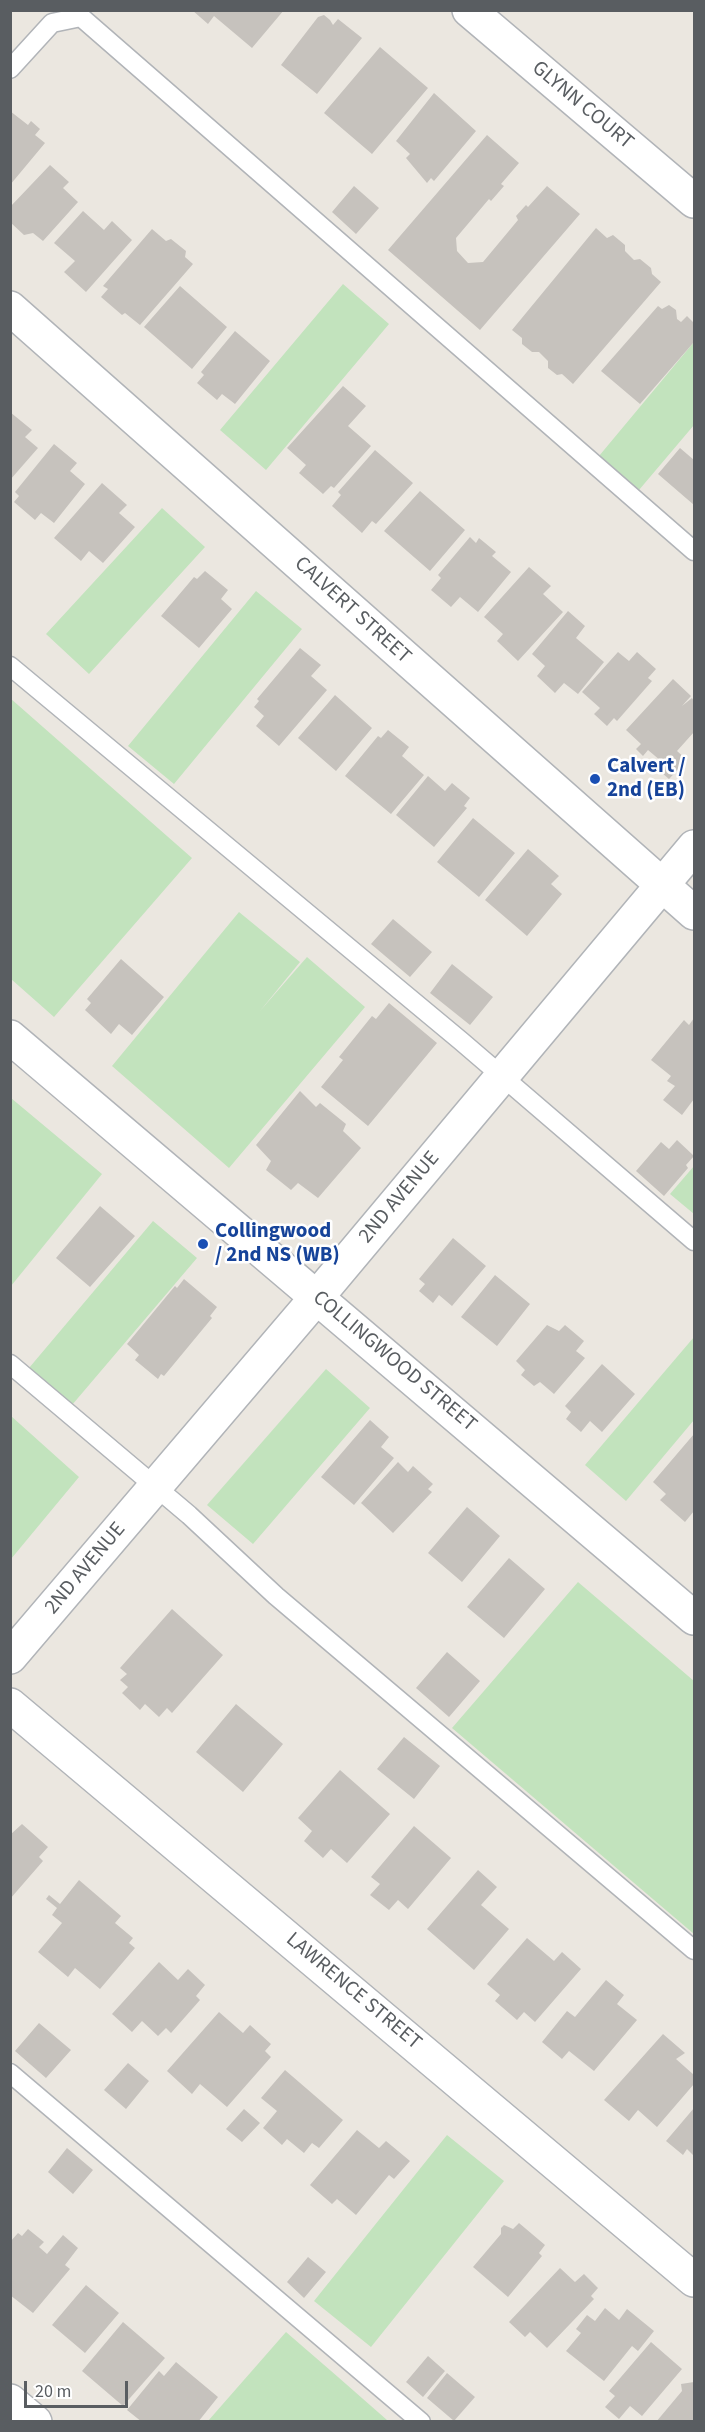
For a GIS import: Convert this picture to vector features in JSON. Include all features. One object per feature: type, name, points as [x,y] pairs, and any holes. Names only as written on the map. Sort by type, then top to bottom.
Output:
[{"type":"street","name":"GLYNN COURT","points":[[469,10],[694,201]]},
{"type":"street","name":"CALVERT STREET","points":[[10,308],[694,913]]},
{"type":"street","name":"2ND AVENUE","points":[[10,1657],[317,1297],[694,847]]},
{"type":"street","name":"COLLINGWOOD STREET","points":[[10,1036],[694,1618]]},
{"type":"street","name":"LAWRENCE STREET","points":[[10,1704],[694,2280]]},
{"type":"street","points":[[10,2401],[35,2421]]},
{"type":"lane","points":[[10,69],[52,23],[81,17],[694,551]]},
{"type":"lane","points":[[10,666],[502,1077],[694,1241]]},
{"type":"lane","points":[[10,1364],[189,1515],[276,1596],[694,1950]]},
{"type":"lane","points":[[10,2073],[421,2421]]},
{"type":"green space","points":[[343,284],[389,324],[266,470],[220,430]]},
{"type":"green space","points":[[694,342],[694,425],[639,490],[599,456]]},
{"type":"green space","points":[[162,508],[205,547],[89,674],[46,634]]},
{"type":"green space","points":[[256,591],[302,629],[174,784],[128,746]]},
{"type":"green space","points":[[10,698],[192,858],[54,1017],[11,979]]},
{"type":"green space","points":[[239,912],[300,962],[260,1011],[307,957],[365,1007],[229,1168],[112,1066]]},
{"type":"green space","points":[[11,1098],[102,1174],[11,1286]]},
{"type":"green space","points":[[694,1166],[694,1214],[670,1194]]},
{"type":"green space","points":[[153,1221],[197,1258],[72,1405],[29,1368]]},
{"type":"green space","points":[[694,1337],[694,1420],[626,1501],[585,1465]]},
{"type":"green space","points":[[326,1369],[370,1408],[253,1544],[207,1505]]},
{"type":"green space","points":[[10,1416],[79,1477],[11,1559]]},
{"type":"green space","points":[[578,1582],[694,1681],[694,1934],[452,1728]]},
{"type":"green space","points":[[447,2135],[504,2181],[371,2347],[314,2301]]},
{"type":"green space","points":[[286,2332],[387,2420],[386,2422],[208,2421]]},
{"type":"building","points":[[192,10],[284,10],[252,48],[214,16],[208,24]]},
{"type":"building","points":[[324,15],[333,25],[338,19],[362,38],[317,94],[281,65],[318,17]]},
{"type":"building","points":[[380,47],[428,88],[372,154],[324,113]]},
{"type":"building","points":[[434,93],[476,131],[434,181],[431,178],[427,183],[406,158],[410,154],[396,141]]},
{"type":"building","points":[[10,111],[28,125],[31,121],[40,129],[35,135],[45,143],[10,185]]},
{"type":"building","points":[[487,135],[519,163],[501,184],[504,186],[491,201],[489,199],[456,238],[457,251],[468,263],[483,262],[518,220],[516,216],[526,205],[528,207],[547,186],[580,214],[480,330],[388,250]]},
{"type":"building","points":[[50,165],[69,182],[63,188],[78,202],[43,241],[33,233],[24,235],[10,222],[10,207]]},
{"type":"building","points":[[354,186],[379,208],[356,234],[332,212]]},
{"type":"building","points":[[83,211],[104,230],[112,221],[132,240],[86,292],[64,272],[75,261],[54,243]]},
{"type":"building","points":[[596,228],[607,238],[613,235],[625,245],[625,251],[634,260],[640,259],[651,268],[652,274],[661,282],[573,384],[562,374],[557,375],[548,368],[548,361],[539,352],[532,352],[522,344],[522,338],[512,330]]},
{"type":"building","points":[[152,229],[166,241],[171,239],[186,251],[185,257],[193,264],[140,325],[125,313],[122,315],[101,297],[108,289],[103,286]]},
{"type":"building","points":[[180,286],[227,327],[192,369],[144,327]]},
{"type":"building","points":[[669,305],[676,310],[677,319],[681,322],[687,316],[694,323],[694,342],[640,404],[601,371],[658,306],[662,309]]},
{"type":"building","points":[[235,331],[270,361],[235,404],[222,394],[217,400],[197,383],[204,375],[201,372]]},
{"type":"building","points":[[343,386],[366,406],[348,426],[371,446],[334,488],[331,486],[323,494],[299,473],[306,465],[287,448]]},
{"type":"building","points":[[10,412],[32,430],[25,437],[38,448],[10,480]]},
{"type":"building","points":[[54,444],[77,463],[70,471],[85,484],[54,523],[41,513],[35,520],[14,502],[19,496],[15,492]]},
{"type":"building","points":[[680,448],[694,460],[694,505],[658,474]]},
{"type":"building","points":[[375,450],[413,483],[376,524],[372,521],[362,533],[332,506],[341,495],[338,492]]},
{"type":"building","points":[[102,483],[127,505],[119,513],[135,527],[103,563],[89,551],[81,561],[54,538]]},
{"type":"building","points":[[420,491],[465,530],[430,571],[384,531]]},
{"type":"building","points":[[470,537],[476,543],[479,538],[496,552],[492,556],[511,572],[478,612],[460,597],[451,607],[431,590],[441,578],[438,575]]},
{"type":"building","points":[[529,567],[551,586],[543,594],[563,612],[518,661],[497,641],[503,634],[484,617]]},
{"type":"building","points":[[205,571],[228,590],[221,599],[232,609],[199,648],[161,616],[194,577],[197,579]]},
{"type":"building","points":[[568,611],[585,626],[576,638],[604,662],[578,694],[564,683],[555,693],[537,676],[545,666],[532,654]]},
{"type":"building","points":[[300,648],[321,665],[311,676],[327,690],[279,746],[256,726],[264,716],[254,707],[259,701],[257,699]]},
{"type":"building","points":[[618,652],[629,661],[637,652],[656,669],[648,678],[652,681],[617,721],[614,718],[607,726],[594,714],[600,708],[582,692]]},
{"type":"building","points":[[673,679],[691,696],[682,706],[692,698],[694,701],[694,732],[677,751],[687,760],[669,779],[655,767],[661,761],[648,750],[643,756],[636,749],[641,744],[626,730]]},
{"type":"building","points":[[335,695],[372,728],[336,771],[298,738]]},
{"type":"building","points":[[388,730],[409,747],[402,756],[424,775],[391,814],[345,776],[378,736],[381,738]]},
{"type":"building","points":[[428,776],[445,791],[452,783],[470,798],[464,806],[467,808],[434,847],[396,815]]},
{"type":"building","points":[[473,818],[515,853],[479,897],[437,862]]},
{"type":"building","points":[[528,849],[559,876],[551,884],[562,894],[527,936],[485,900]]},
{"type":"building","points":[[393,919],[432,952],[410,977],[371,944]]},
{"type":"building","points":[[121,959],[164,997],[132,1035],[119,1024],[111,1034],[85,1010],[91,1003],[87,999]]},
{"type":"building","points":[[452,964],[493,997],[470,1025],[430,993]]},
{"type":"building","points":[[389,1003],[437,1043],[368,1126],[321,1087],[343,1060],[339,1057],[372,1016],[376,1019]]},
{"type":"building","points":[[694,1018],[694,1099],[682,1115],[663,1100],[675,1086],[667,1081],[671,1076],[651,1060],[684,1020],[689,1025]]},
{"type":"building","points":[[300,1091],[316,1107],[320,1103],[346,1124],[343,1131],[361,1148],[318,1198],[298,1183],[291,1190],[266,1170],[271,1161],[256,1145]]},
{"type":"building","points":[[677,1140],[694,1156],[686,1165],[688,1168],[664,1196],[636,1171],[661,1142],[669,1149]]},
{"type":"building","points":[[100,1206],[135,1236],[90,1287],[56,1258]]},
{"type":"building","points":[[453,1238],[486,1266],[452,1306],[439,1295],[433,1303],[419,1291],[425,1284],[419,1279]]},
{"type":"building","points":[[495,1275],[530,1304],[497,1346],[461,1317]]},
{"type":"building","points":[[184,1279],[217,1307],[210,1316],[212,1318],[164,1376],[161,1374],[158,1379],[135,1360],[139,1355],[127,1344],[175,1286],[177,1288]]},
{"type":"building","points":[[547,1325],[559,1331],[565,1325],[584,1341],[576,1351],[585,1358],[554,1394],[540,1382],[534,1386],[521,1375],[525,1370],[516,1361]]},
{"type":"building","points":[[602,1364],[635,1394],[602,1432],[590,1421],[581,1432],[566,1419],[571,1412],[565,1406]]},
{"type":"building","points":[[370,1420],[389,1437],[381,1447],[394,1458],[354,1505],[321,1477]]},
{"type":"building","points":[[694,1434],[694,1511],[685,1522],[660,1500],[666,1494],[653,1482]]},
{"type":"building","points":[[398,1462],[408,1472],[413,1466],[433,1484],[428,1489],[432,1492],[393,1533],[361,1503]]},
{"type":"building","points":[[467,1507],[500,1536],[462,1582],[428,1553]]},
{"type":"building","points":[[509,1558],[545,1589],[504,1638],[467,1607]]},
{"type":"building","points":[[172,1609],[223,1655],[172,1713],[167,1708],[159,1717],[145,1704],[140,1710],[122,1693],[128,1687],[120,1680],[127,1674],[120,1668]]},
{"type":"building","points":[[447,1652],[480,1681],[449,1717],[416,1688]]},
{"type":"building","points":[[236,1704],[283,1744],[243,1792],[196,1752]]},
{"type":"building","points":[[404,1737],[440,1766],[414,1799],[377,1769]]},
{"type":"building","points":[[340,1770],[390,1814],[347,1863],[331,1849],[323,1858],[304,1841],[312,1831],[298,1818]]},
{"type":"building","points":[[22,1824],[48,1847],[39,1857],[43,1861],[10,1899],[10,1835]]},
{"type":"building","points":[[414,1826],[451,1858],[408,1909],[398,1900],[389,1910],[370,1895],[380,1884],[371,1877]]},
{"type":"building","points":[[478,1870],[497,1887],[481,1905],[509,1929],[474,1970],[427,1929]]},
{"type":"building","points":[[79,1880],[121,1916],[115,1923],[133,1938],[129,1943],[135,1948],[100,1989],[75,1968],[68,1977],[38,1952],[62,1923],[52,1915],[57,1908],[46,1899],[49,1895],[60,1904]]},
{"type":"building","points":[[527,1938],[554,1961],[562,1952],[581,1969],[535,2022],[524,2012],[517,2020],[495,2001],[500,1995],[487,1984]]},
{"type":"building","points":[[159,1962],[178,1980],[188,1969],[205,1985],[196,1996],[200,2000],[171,2033],[166,2028],[158,2036],[142,2021],[132,2032],[112,2014]]},
{"type":"building","points":[[606,1980],[624,1995],[617,2004],[637,2020],[594,2071],[569,2051],[562,2059],[542,2042],[567,2011],[575,2017]]},
{"type":"building","points":[[219,2012],[243,2033],[250,2025],[271,2044],[265,2051],[271,2057],[227,2107],[200,2084],[192,2094],[167,2071]]},
{"type":"building","points":[[39,2023],[71,2050],[46,2078],[15,2051]]},
{"type":"building","points":[[663,2034],[685,2053],[676,2059],[694,2075],[694,2084],[657,2127],[638,2110],[629,2121],[604,2100]]},
{"type":"building","points":[[128,2063],[149,2081],[126,2109],[104,2090]]},
{"type":"building","points":[[285,2070],[343,2120],[319,2148],[312,2143],[304,2153],[287,2139],[282,2145],[263,2128],[277,2111],[261,2098]]},
{"type":"building","points":[[694,2108],[694,2156],[687,2149],[683,2155],[666,2141]]},
{"type":"building","points":[[244,2109],[260,2123],[242,2142],[226,2129]]},
{"type":"building","points":[[357,2130],[379,2148],[386,2141],[410,2161],[394,2179],[389,2175],[356,2215],[337,2199],[332,2204],[310,2185]]},
{"type":"building","points":[[67,2148],[93,2170],[73,2194],[48,2172]]},
{"type":"building","points":[[519,2223],[545,2245],[539,2253],[542,2256],[508,2297],[473,2267],[501,2234],[501,2228],[504,2225],[513,2229]]},
{"type":"building","points":[[28,2229],[44,2242],[39,2247],[47,2254],[63,2235],[78,2248],[65,2265],[70,2269],[33,2313],[10,2295],[10,2242],[18,2233],[22,2236]]},
{"type":"building","points":[[308,2257],[326,2272],[304,2298],[287,2282]]},
{"type":"building","points":[[560,2268],[575,2282],[584,2274],[598,2288],[591,2296],[594,2299],[547,2348],[530,2332],[525,2337],[509,2322]]},
{"type":"building","points":[[86,2285],[119,2313],[85,2353],[52,2325]]},
{"type":"building","points":[[605,2308],[619,2320],[627,2309],[654,2331],[638,2351],[632,2346],[604,2381],[566,2351],[581,2333],[576,2329],[587,2315],[595,2321]]},
{"type":"building","points":[[123,2322],[165,2358],[123,2406],[82,2371]]},
{"type":"building","points":[[651,2342],[682,2369],[642,2416],[630,2406],[619,2419],[605,2407],[615,2396],[609,2391]]},
{"type":"building","points":[[428,2356],[445,2371],[423,2397],[406,2382]]},
{"type":"building","points":[[176,2362],[218,2397],[198,2422],[142,2422],[127,2410],[159,2371],[164,2376]]},
{"type":"building","points":[[447,2373],[475,2397],[454,2421],[427,2398]]},
{"type":"building","points":[[694,2382],[694,2422],[656,2422],[682,2391],[681,2384]]},
{"type":"place","name":"Calvert / 2nd (EB)","points":[[595,779]]},
{"type":"place","name":"Collingwood / 2nd NS (WB)","points":[[203,1244]]}]
